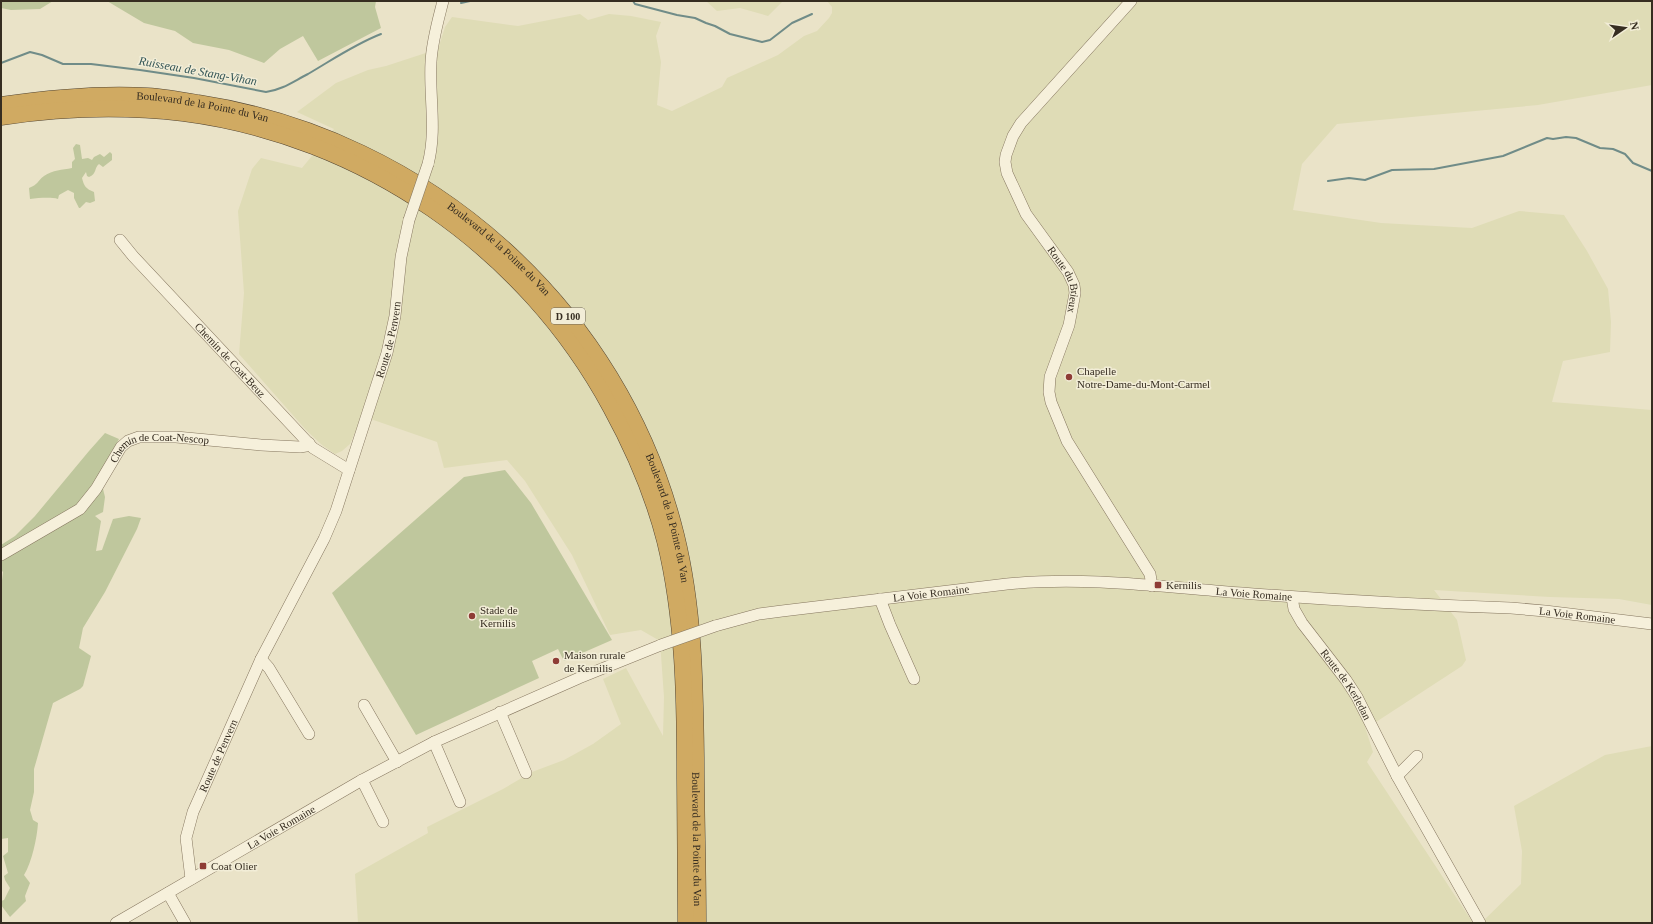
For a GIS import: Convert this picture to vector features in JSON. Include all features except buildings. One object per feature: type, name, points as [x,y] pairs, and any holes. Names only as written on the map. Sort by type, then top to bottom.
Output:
[{"type":"highway","name":"Boulevard de la Pointe du Van","points":[[1,105],[102,95],[150,96],[241,110],[303,129],[369,156],[430,191],[468,218],[502,246],[561,308],[592,350],[610,378],[632,419],[651,459],[677,538],[690,615],[694,658],[698,923]]},
{"type":"highway","name":"Boulevard de la Pointe du Van","points":[[1,117],[75,109],[168,111],[207,117],[259,129],[315,146],[358,165],[392,184],[456,224],[508,270],[551,316],[587,366],[631,447],[649,488],[665,543],[678,606],[684,692],[686,923]]},
{"type":"street","name":"Route de Penvern","points":[[196,876],[188,856],[186,838],[193,812],[261,659],[324,539],[336,512],[380,377],[395,316],[401,257],[409,220],[432,148],[434,126],[431,61],[435,30],[443,1]]},
{"type":"street","name":"Route du Brieux","points":[[1131,1],[1021,123],[1013,136],[1005,162],[1010,181],[1026,214],[1066,266],[1074,285],[1074,303],[1071,320],[1050,377],[1049,392],[1053,408],[1067,441],[1150,574],[1152,586]]},
{"type":"street","name":"Chemin de Coat-Beuz","points":[[120,240],[137,261],[309,443],[320,454],[349,470]]},
{"type":"street","name":"Chemin de Coat-Nescop","points":[[1,556],[80,509],[96,489],[121,447],[128,441],[139,438],[169,436],[295,446],[304,446],[309,443]]},
{"type":"street","name":"La Voie Romaine","points":[[116,923],[362,780],[434,742],[500,712],[564,690],[633,655],[716,626],[770,612],[1033,582],[1082,581],[1292,597],[1524,609],[1652,624]]},
{"type":"street","name":"Route de Kerledan","points":[[1292,597],[1294,609],[1302,623],[1346,680],[1357,697],[1397,776],[1480,923]]},
{"type":"street","points":[[880,599],[914,679]]},
{"type":"street","points":[[261,659],[272,672],[310,734]]},
{"type":"street","points":[[364,705],[397,762]]},
{"type":"street","points":[[500,712],[526,773]]},
{"type":"street","points":[[434,742],[460,802]]},
{"type":"street","points":[[1397,776],[1417,756]]},
{"type":"street","points":[[362,780],[383,822]]},
{"type":"street","points":[[168,893],[185,923]]},
{"type":"shaded area","points":[[706,1],[783,1],[768,16],[740,8],[717,11]]},
{"type":"shaded area","points":[[827,1],[1652,1],[1652,85],[1538,105],[1337,124],[1302,164],[1293,210],[1381,223],[1472,228],[1519,211],[1564,215],[1587,251],[1608,289],[1611,322],[1610,352],[1563,361],[1552,402],[1652,410],[1652,605],[1619,599],[1550,597],[1434,590],[1457,620],[1466,660],[1462,666],[1376,722],[1365,727],[1373,752],[1367,762],[1473,923],[358,923],[355,874],[428,833],[427,827],[503,789],[532,772],[564,760],[593,744],[621,724],[603,679],[626,668],[663,736],[664,697],[660,641],[641,630],[610,635],[572,555],[525,481],[507,460],[444,468],[437,442],[362,416],[350,444],[342,451],[335,454],[322,445],[306,430],[239,354],[244,293],[238,211],[252,169],[261,158],[302,168],[334,129],[297,112],[336,83],[368,70],[386,66],[438,49],[445,27],[452,17],[518,26],[580,14],[588,20],[609,14],[631,16],[661,22],[656,36],[661,62],[657,105],[672,111],[722,87],[727,78],[778,55],[804,36],[817,31],[832,13],[832,7]]},
{"type":"shaded area","points":[[1652,746],[1652,923],[1481,923],[1521,884],[1522,851],[1514,806],[1605,755]]},
{"type":"green space","points":[[1,1],[53,1],[40,9],[11,10],[1,8]]},
{"type":"green space","points":[[107,1],[376,1],[375,7],[381,28],[318,61],[303,36],[280,49],[264,63],[229,50],[193,43],[175,31],[144,23]]},
{"type":"green space","points":[[76,144],[80,145],[82,159],[88,158],[92,160],[100,154],[104,157],[110,152],[112,154],[112,160],[103,167],[99,164],[92,176],[87,176],[86,172],[82,178],[86,187],[94,192],[95,201],[90,203],[86,202],[79,208],[74,198],[74,193],[68,190],[59,195],[58,199],[30,199],[29,188],[35,185],[44,176],[54,171],[72,168],[72,162],[75,159],[73,148]]},
{"type":"green space","points":[[105,433],[119,439],[103,471],[102,485],[105,497],[103,512],[95,516],[101,521],[96,551],[102,550],[113,519],[129,516],[141,518],[137,529],[105,592],[83,628],[79,648],[91,656],[83,686],[53,703],[34,769],[34,792],[30,810],[33,820],[38,823],[32,857],[24,875],[30,883],[25,896],[26,901],[10,917],[1,905],[1,901],[4,900],[10,888],[4,876],[8,873],[3,856],[8,852],[8,838],[1,839],[1,589],[3,572],[1,570],[1,545],[15,536],[35,516]]},
{"type":"green space","name":"Stade de Kernilis","points":[[505,470],[531,503],[612,640],[564,661],[558,649],[532,661],[539,678],[416,735],[332,593],[464,477]]},
{"type":"waterway","name":"Ruisseau de Stang-Vihan","points":[[461,3],[470,1]]},
{"type":"waterway","name":"Ruisseau de Stang-Vihan","points":[[633,1],[635,4],[695,18],[730,34],[762,42],[770,40],[792,23],[812,14]]},
{"type":"waterway","name":"Ruisseau de Stang-Vihan","points":[[1,63],[30,52],[42,55],[63,64],[91,64],[140,70],[194,78],[266,92],[288,85],[353,47],[381,34]]},
{"type":"waterway","points":[[1328,181],[1349,178],[1365,180],[1392,170],[1434,169],[1503,156],[1547,138],[1553,139],[1566,137],[1576,138],[1600,148],[1613,149],[1625,154],[1633,163],[1652,171]]},
{"type":"place","name":"Chapelle Notre-Dame-du-Mont-Carmel","points":[[1069,377]]},
{"type":"place","name":"Kernilis","points":[[1158,585]]},
{"type":"place","name":"Stade de Kernilis","points":[[472,616]]},
{"type":"place","name":"Maison rurale de Kernilis","points":[[556,661]]},
{"type":"place","name":"Coat Olier","points":[[203,866]]}]
